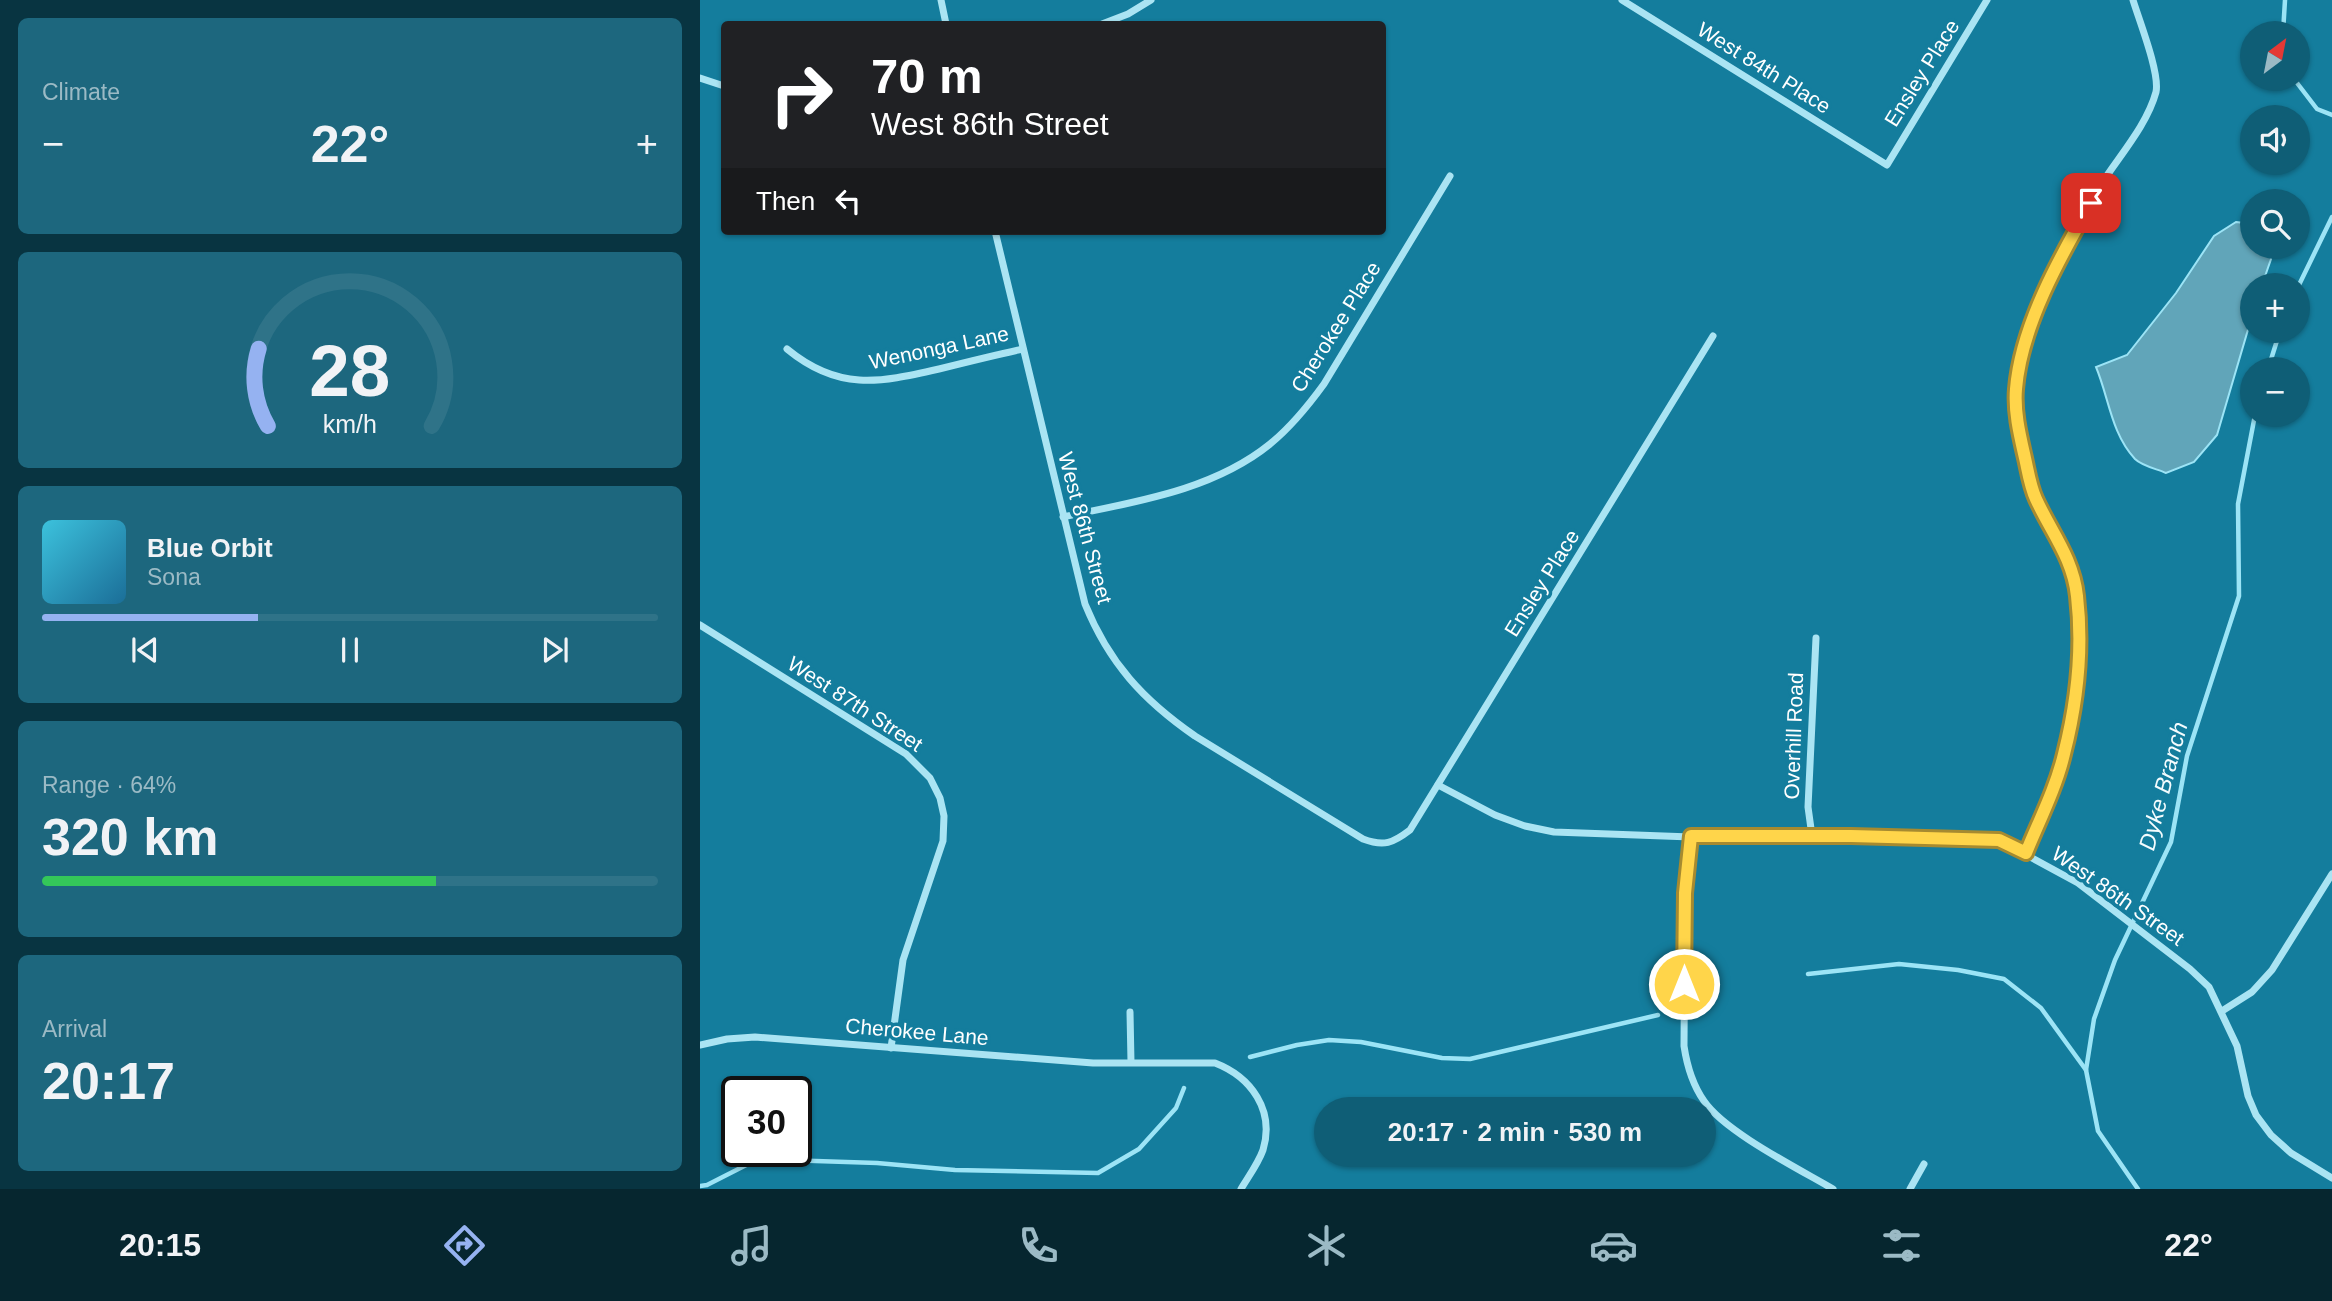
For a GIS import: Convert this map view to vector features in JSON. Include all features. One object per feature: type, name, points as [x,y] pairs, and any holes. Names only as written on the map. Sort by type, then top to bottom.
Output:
[{"type":"street","points":[[941,0],[945,21]]},
{"type":"street","points":[[1110,21],[1151,0]]},
{"type":"street","name":"West 84th Place","points":[[1622,0],[1887,165]]},
{"type":"street","name":"Ensley Place","points":[[1887,165],[1987,0]]},
{"type":"street","points":[[2026,853],[2064,756],[2075,698],[2080,630],[2077,593],[2071,565],[2036,499],[2029,476],[2020,439],[2015,391],[2019,368],[2044,292],[2095,195],[2146,115],[2157,90],[2154,69],[2133,0]]},
{"type":"street","points":[[700,78],[721,85]]},
{"type":"street","name":"Cherokee Place","points":[[1063,517],[1183,489],[1217,477],[1270,444],[1302,413],[1324,384],[1450,176]]},
{"type":"street","name":"West 86th Street","points":[[996,235],[1085,604],[1096,631],[1117,665],[1141,693],[1195,736],[1363,839],[1376,844],[1395,842]]},
{"type":"street","name":"Ensley Place","points":[[1395,842],[1410,830],[1713,336]]},
{"type":"street","name":"Wenonga Lane","points":[[786,349],[804,363],[822,372],[860,382],[899,378],[1023,349]]},
{"type":"street","name":"West 87th Street","points":[[700,625],[906,754],[930,778],[940,798],[944,817],[943,841],[903,960],[891,1048]]},
{"type":"street","name":"Overhill Road","points":[[1812,836],[1808,807],[1816,638]]},
{"type":"street","name":"West 86th Street","points":[[1438,785],[1495,816],[1554,832],[1999,840],[2078,883],[2209,987],[2237,1046],[2248,1096],[2256,1115],[2271,1135],[2291,1153],[2332,1178]]},
{"type":"street","points":[[1691,836],[1685,893],[1684,1046],[1694,1085],[1705,1104],[1723,1121],[1833,1189]]},
{"type":"street","points":[[2222,1011],[2252,992],[2272,970],[2332,874]]},
{"type":"street","points":[[1130,1012],[1131,1062]]},
{"type":"street","name":"Cherokee Lane","points":[[700,1045],[755,1037],[1093,1063],[1215,1063],[1230,1069],[1249,1084],[1258,1096],[1264,1112],[1266,1135],[1262,1152],[1241,1189]]},
{"type":"street","points":[[1910,1189],[1924,1164]]},
{"type":"water","points":[[2236,222],[2240,222],[2240,259],[2271,259],[2266,273],[2240,273],[2240,343],[2244,343],[2217,435],[2194,462],[2166,473],[2138,461],[2127,449],[2116,427],[2096,367],[2127,355],[2176,293],[2214,236]]},
{"type":"waterway","name":"Dyke Branch","points":[[2284,21],[2285,0]]},
{"type":"waterway","name":"Dyke Branch","points":[[2303,91],[2317,109],[2332,115]]},
{"type":"waterway","name":"Dyke Branch","points":[[2305,273],[2332,217]]},
{"type":"waterway","name":"Dyke Branch","points":[[2272,357],[2276,343]]},
{"type":"waterway","name":"Dyke Branch","points":[[2138,1189],[2098,1131],[2086,1070],[2094,1019],[2115,960],[2171,842],[2187,756],[2239,596],[2238,504],[2253,427]]},
{"type":"waterway","points":[[1808,974],[1899,964],[1958,970],[2004,979],[2041,1008],[2086,1070]]},
{"type":"waterway","points":[[1250,1057],[1329,1040],[1361,1042],[1442,1058],[1470,1059],[1658,1015]]},
{"type":"waterway","points":[[700,1186],[758,1159],[877,1163],[955,1170],[1098,1173],[1139,1149],[1176,1108],[1184,1088]]},
{"type":"route","points":[[1684,984],[1685,893],[1691,836],[1999,840],[2026,853],[2064,756],[2075,698],[2080,630],[2077,593],[2071,565],[2036,499],[2029,476],[2020,439],[2015,391],[2026,344],[2044,292],[2091,203]]}]
